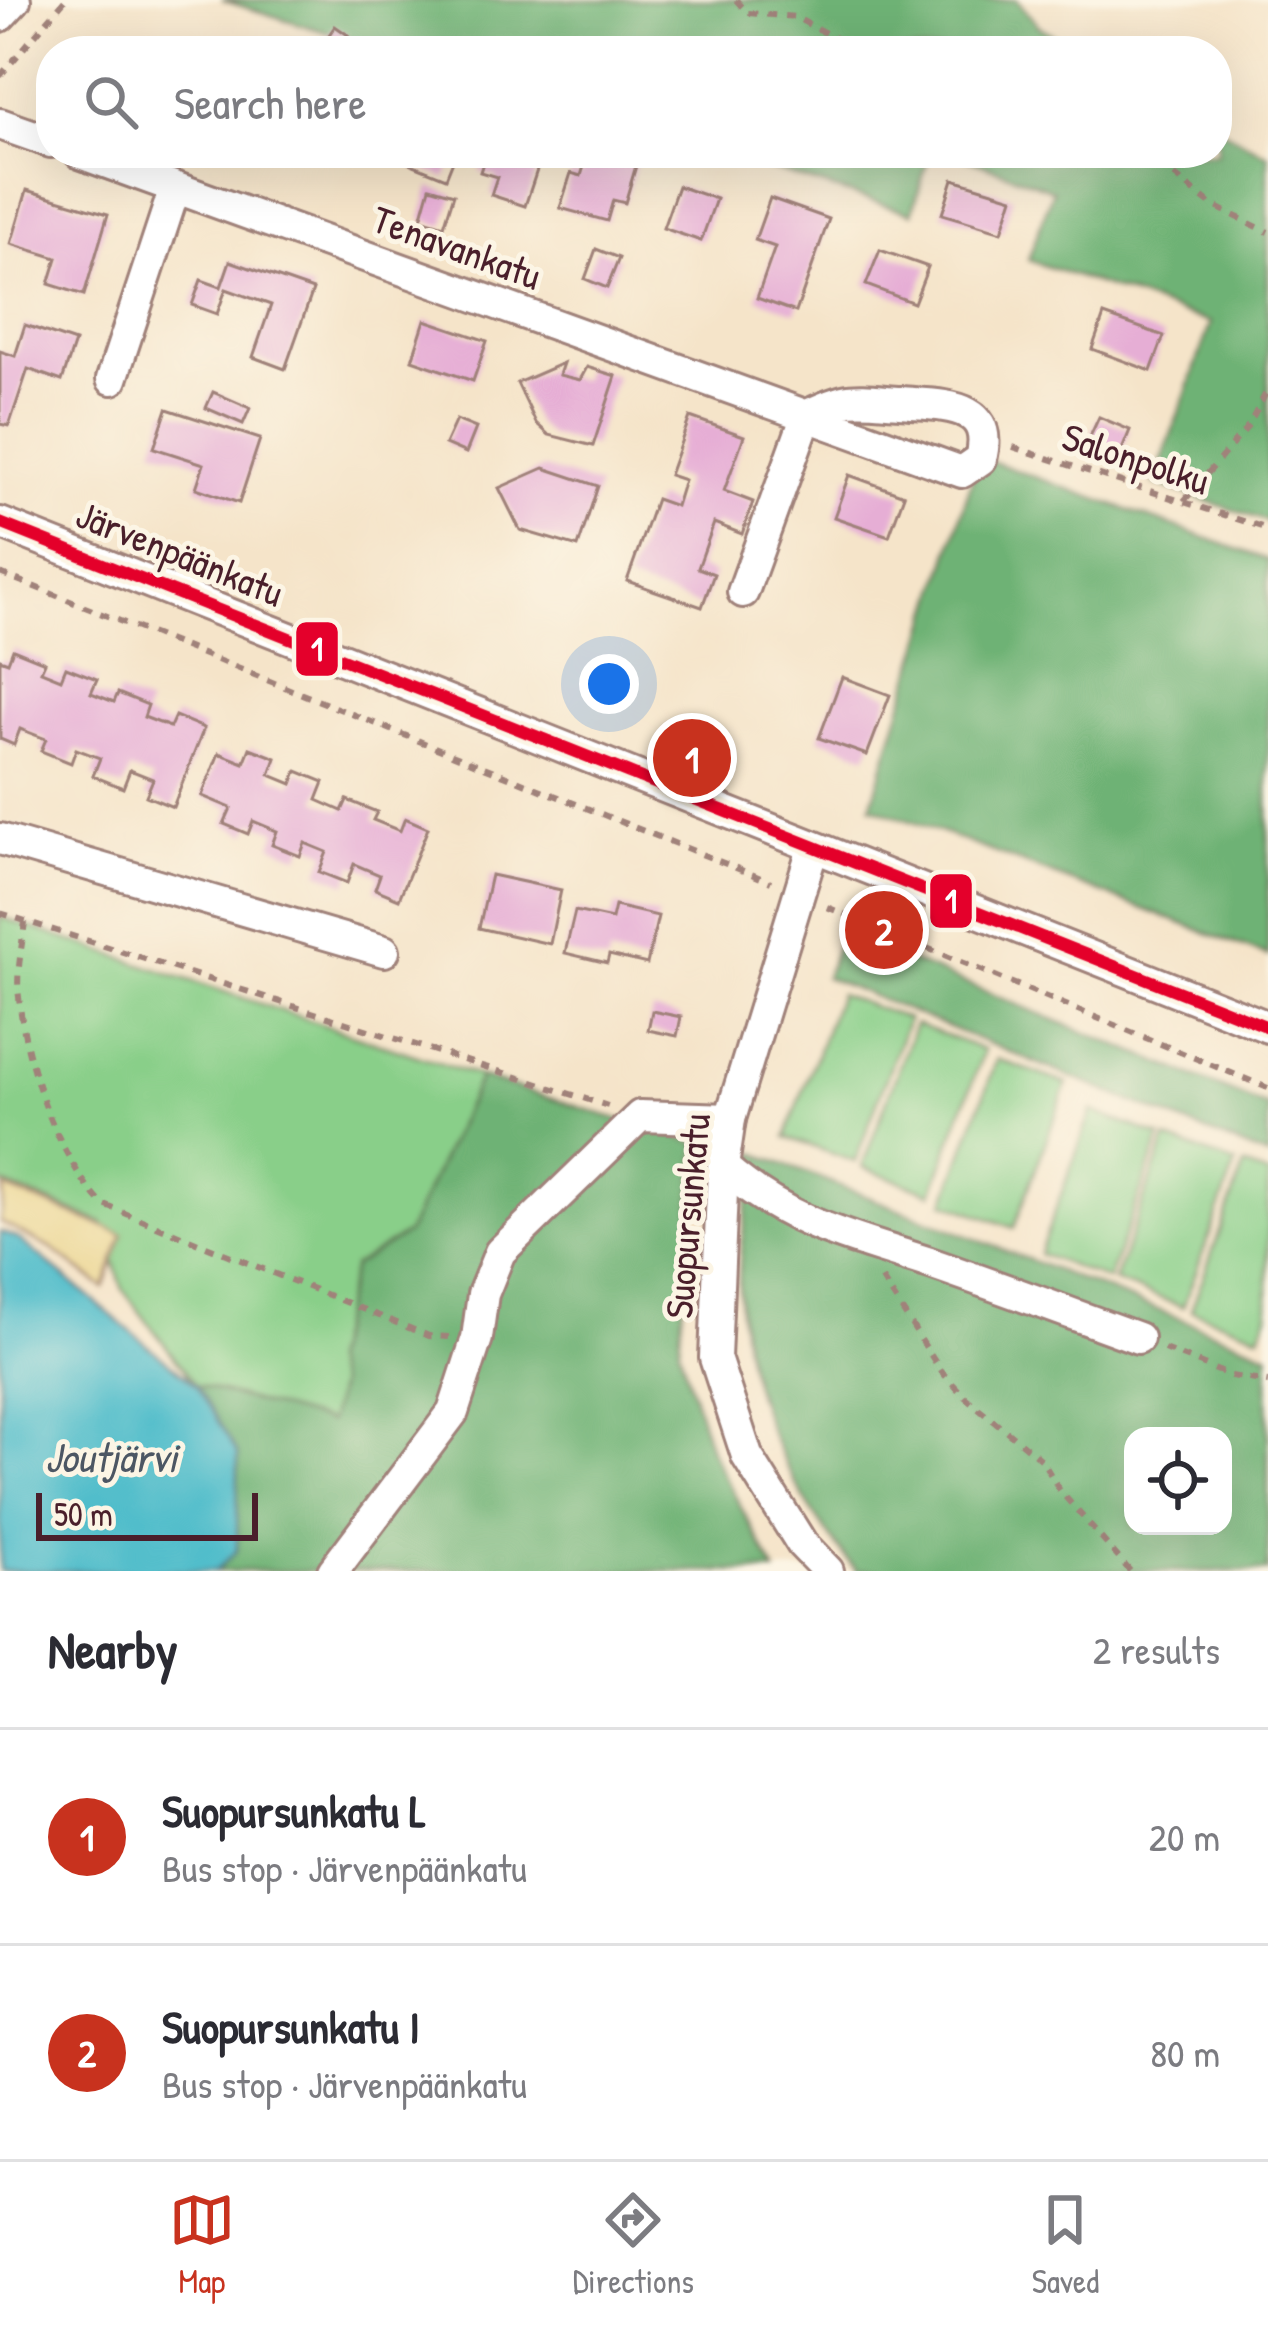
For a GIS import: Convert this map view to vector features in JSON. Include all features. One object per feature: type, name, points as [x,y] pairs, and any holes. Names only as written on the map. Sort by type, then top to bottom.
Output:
[{"type":"street","points":[[0,16],[15,0]]},
{"type":"street","points":[[0,124],[36,137]]},
{"type":"street","name":"Tenavankatu","points":[[121,168],[962,472],[981,459],[986,440]]},
{"type":"street","points":[[112,379],[175,188]]},
{"type":"street","points":[[743,592],[807,415],[845,400],[960,407],[982,426],[986,440]]},
{"type":"street","name":"Järvenpäänkatu","points":[[0,523],[1268,1027]]},
{"type":"street","points":[[0,839],[384,951]]},
{"type":"street","name":"Suopursunkatu","points":[[813,848],[730,1119],[723,1167],[715,1358],[747,1456],[802,1544],[828,1571]]},
{"type":"street","points":[[333,1571],[453,1412],[477,1338],[483,1294],[500,1252],[640,1116],[730,1119]]},
{"type":"street","points":[[723,1167],[757,1196],[818,1228],[1138,1338]]},
{"type":"path","points":[[0,76],[65,0]]},
{"type":"path","points":[[736,0],[748,13],[795,17],[831,36]]},
{"type":"path","points":[[1165,168],[1210,204],[1268,232]]},
{"type":"path","points":[[1184,502],[1249,424],[1268,389]]},
{"type":"path","name":"Salonpolku","points":[[986,440],[1268,530]]},
{"type":"path","points":[[0,574],[740,867],[1268,1088]]},
{"type":"path","points":[[0,914],[640,1116]]},
{"type":"path","points":[[25,922],[18,994],[28,1047],[43,1098],[84,1185],[102,1204],[429,1336],[477,1338]]},
{"type":"path","points":[[855,1240],[941,1371],[965,1397],[1042,1460],[1060,1491],[1130,1571]]},
{"type":"path","points":[[1138,1338],[1231,1376],[1268,1382]]},
{"type":"green space","points":[[222,0],[1017,0],[1040,27],[1056,36],[338,36]]},
{"type":"green space","points":[[1232,135],[1268,155],[1268,522],[1154,483],[1211,323],[1028,260],[1053,190],[993,168],[1232,168]]},
{"type":"green space","points":[[766,168],[926,168],[912,213]]},
{"type":"green space","points":[[979,457],[1268,560],[1268,956],[871,806]]},
{"type":"green space","points":[[0,917],[480,1077],[407,1234],[353,1266],[329,1423],[196,1385],[123,1290],[102,1223],[0,1183]]},
{"type":"green space","points":[[842,933],[1268,1107],[1268,1157],[825,977]]},
{"type":"green space","points":[[839,994],[908,1019],[855,1162],[786,1137]]},
{"type":"green space","points":[[915,1024],[984,1050],[932,1193],[862,1167]]},
{"type":"green space","points":[[997,1059],[1067,1084],[1014,1228],[945,1202]]},
{"type":"green space","points":[[480,1077],[697,1143],[679,1349],[710,1449],[775,1571],[216,1571],[237,1550],[238,1454],[196,1385],[329,1422],[338,1385],[330,1362],[353,1266],[407,1233]]},
{"type":"green space","points":[[1092,1111],[1161,1137],[1108,1280],[1039,1254]]},
{"type":"green space","points":[[1166,1139],[1236,1164],[1183,1307],[1114,1281]]},
{"type":"green space","points":[[755,1153],[1268,1353],[1268,1571],[857,1571],[791,1476],[760,1405],[742,1330],[742,1240]]},
{"type":"green space","points":[[1244,1166],[1268,1175],[1268,1314],[1260,1335],[1191,1310]]},
{"type":"sand","points":[[5,1188],[123,1234],[104,1288],[52,1249],[0,1222]]},
{"type":"water","name":"Joutjärvi","points":[[0,1232],[19,1239],[196,1385],[238,1454],[237,1550],[216,1571],[0,1571]]},
{"type":"building","points":[[335,26],[348,35],[347,36],[328,36]]},
{"type":"building","points":[[421,168],[450,168],[446,178]]},
{"type":"building","points":[[481,168],[538,168],[525,206],[491,195],[497,177],[480,172]]},
{"type":"building","points":[[583,168],[635,168],[625,203],[613,200],[607,221],[560,208],[571,173],[581,176]]},
{"type":"building","points":[[953,179],[1013,197],[1002,232],[942,214]]},
{"type":"building","points":[[678,186],[716,199],[701,241],[663,228]]},
{"type":"building","points":[[430,187],[454,194],[444,226],[421,219]]},
{"type":"building","points":[[27,190],[108,214],[84,295],[49,284],[57,258],[11,244]]},
{"type":"building","points":[[770,198],[829,219],[796,312],[757,298],[775,247],[755,240]]},
{"type":"building","points":[[596,249],[619,258],[607,288],[585,279]]},
{"type":"building","points":[[880,250],[928,267],[914,303],[866,285]]},
{"type":"building","points":[[230,261],[313,290],[285,369],[253,357],[271,305],[226,289],[217,314],[192,305],[201,280],[221,287]]},
{"type":"building","points":[[1104,315],[1164,336],[1151,371],[1092,349]]},
{"type":"building","points":[[425,320],[487,341],[473,381],[412,360]]},
{"type":"building","points":[[25,325],[75,342],[62,381],[28,369],[9,426],[0,424],[0,351],[15,356]]},
{"type":"building","points":[[563,363],[559,375],[580,380],[587,367],[616,376],[593,446],[549,435],[536,423],[517,383]]},
{"type":"building","points":[[213,392],[250,408],[243,424],[206,408]]},
{"type":"building","points":[[167,409],[260,439],[239,503],[196,488],[204,464],[154,448]]},
{"type":"building","points":[[690,417],[744,436],[724,491],[753,502],[742,534],[714,523],[698,568],[714,574],[702,607],[627,581],[656,499],[676,506],[684,480],[669,475]]},
{"type":"building","points":[[1099,417],[1130,430],[1119,457],[1087,443]]},
{"type":"building","points":[[456,420],[476,428],[466,453],[445,444]]},
{"type":"building","points":[[544,468],[598,486],[578,547],[520,530],[499,488]]},
{"type":"building","points":[[849,475],[904,495],[889,536],[834,517]]},
{"type":"building","points":[[13,649],[45,662],[41,671],[61,679],[66,667],[97,679],[91,693],[114,702],[118,693],[148,705],[144,717],[170,727],[175,716],[204,728],[173,807],[146,796],[153,779],[130,770],[123,788],[93,776],[100,758],[76,749],[71,763],[41,751],[46,739],[20,729],[14,745],[0,739],[0,659],[8,662]]},
{"type":"building","points":[[842,677],[890,695],[867,755],[819,738]]},
{"type":"building","points":[[250,748],[276,758],[270,775],[292,784],[297,771],[324,782],[317,800],[342,811],[347,800],[377,812],[373,820],[400,831],[405,818],[428,828],[399,899],[375,889],[380,875],[354,864],[347,883],[319,872],[327,852],[305,843],[300,856],[272,845],[277,831],[253,821],[248,834],[224,824],[231,808],[202,796],[219,753],[244,763]]},
{"type":"building","points":[[491,875],[561,890],[550,944],[479,928]]},
{"type":"building","points":[[615,906],[658,916],[647,964],[609,955],[607,963],[565,953],[575,911],[612,919]]},
{"type":"building","points":[[652,1011],[681,1017],[677,1036],[648,1030]]},
{"type":"transit line","name":"1","points":[[0,523],[1268,1027]]},
{"type":"place","name":"Suopursunkatu L","points":[[692,758]]},
{"type":"place","name":"Suopursunkatu I","points":[[884,930]]}]
